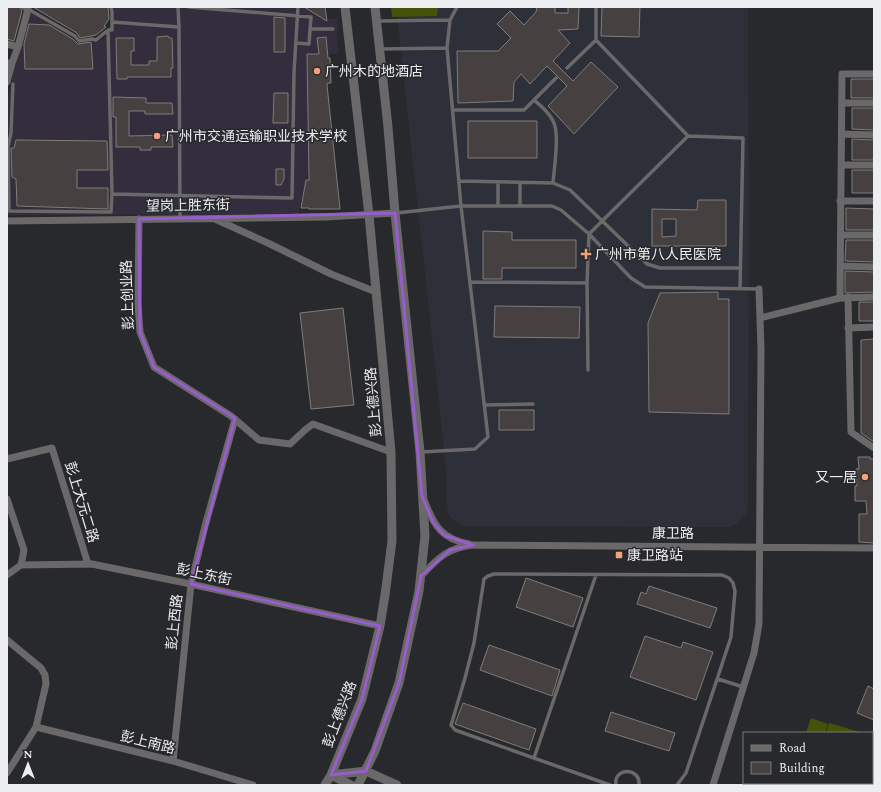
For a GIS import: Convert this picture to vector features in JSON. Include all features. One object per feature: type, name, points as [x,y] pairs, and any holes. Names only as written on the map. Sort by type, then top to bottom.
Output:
[{"type":"street","name":"彭上德兴路","points":[[325,785],[331,775],[362,699],[386,596],[392,541],[393,488],[391,452],[369,215],[345,7]]},
{"type":"street","points":[[358,785],[366,771],[399,683],[419,591],[425,536],[420,452],[375,7]]},
{"type":"street","points":[[10,83],[9,63],[18,46],[26,8]]},
{"type":"street","points":[[7,44],[18,46]]},
{"type":"street","points":[[840,298],[842,74],[874,74]]},
{"type":"street","points":[[842,103],[874,103]]},
{"type":"street","points":[[842,134],[874,134]]},
{"type":"street","points":[[842,165],[874,165]]},
{"type":"street","points":[[840,201],[874,201]]},
{"type":"street","name":"望岗上胜东街","points":[[7,221],[369,215],[395,213]]},
{"type":"street","points":[[213,218],[331,274],[376,292]]},
{"type":"street","name":"彭上创业路","points":[[139,219],[138,304],[140,332],[154,367],[235,419],[259,440],[290,444],[313,424],[391,452]]},
{"type":"street","points":[[841,235],[874,235]]},
{"type":"street","points":[[841,266],[874,267]]},
{"type":"street","points":[[714,785],[754,653],[759,624],[759,290]]},
{"type":"street","points":[[848,297],[851,432],[874,448]]},
{"type":"street","points":[[760,318],[840,298],[874,297]]},
{"type":"street","points":[[848,328],[874,327]]},
{"type":"street","name":"彭上西路","points":[[172,761],[191,584],[205,526],[235,419]]},
{"type":"street","name":"彭上大元二路","points":[[7,459],[52,448],[88,564]]},
{"type":"street","points":[[422,496],[433,522],[444,535],[458,542],[473,545]]},
{"type":"street","points":[[7,499],[24,550],[21,565],[9,572]]},
{"type":"street","points":[[421,576],[450,550],[473,545]]},
{"type":"street","name":"康卫路","points":[[473,545],[874,548]]},
{"type":"street","name":"彭上东街","points":[[21,565],[88,564],[191,584],[380,626]]},
{"type":"street","points":[[7,640],[41,668],[45,674],[46,684],[36,727],[7,773]]},
{"type":"street","name":"彭上南路","points":[[36,727],[172,761],[254,785]]},
{"type":"street","points":[[331,775],[366,771],[397,785]]},
{"type":"street","points":[[331,775],[351,785]]},
{"type":"lane","points":[[26,8],[75,36],[79,41],[92,39],[96,40],[108,30],[112,30],[111,7]]},
{"type":"lane","points":[[178,7],[180,218]]},
{"type":"lane","points":[[189,7],[311,17],[309,44],[296,43]]},
{"type":"lane","points":[[267,7],[267,13]]},
{"type":"lane","points":[[112,194],[292,198],[294,72],[298,7]]},
{"type":"lane","points":[[420,452],[475,449],[488,437],[459,181],[447,48],[450,20],[457,7]]},
{"type":"lane","points":[[596,7],[596,40],[688,136],[742,138],[740,289]]},
{"type":"lane","points":[[376,21],[450,20]]},
{"type":"lane","points":[[112,22],[179,27]]},
{"type":"lane","points":[[310,29],[333,29]]},
{"type":"lane","points":[[10,83],[11,133],[8,148],[9,212],[111,212],[112,194],[108,30]]},
{"type":"lane","points":[[567,68],[596,40]]},
{"type":"lane","points":[[380,49],[447,48]]},
{"type":"lane","points":[[453,110],[524,110],[556,78]]},
{"type":"lane","points":[[534,100],[554,121],[556,130],[553,183]]},
{"type":"lane","points":[[588,370],[589,234],[688,136]]},
{"type":"lane","points":[[459,181],[553,183],[570,190],[641,260],[652,266],[660,268],[740,268]]},
{"type":"lane","points":[[498,182],[498,205]]},
{"type":"lane","points":[[520,183],[520,206]]},
{"type":"lane","points":[[395,213],[462,206],[552,206],[558,208],[589,234],[631,278],[638,284],[645,287],[759,290]]},
{"type":"lane","points":[[470,282],[588,283]]},
{"type":"lane","points":[[484,405],[533,404]]},
{"type":"lane","points":[[610,785],[455,730],[451,725],[466,678],[474,643],[484,579],[488,576],[494,574],[722,575],[729,578],[733,583],[735,591],[731,637],[686,773],[677,785]]},
{"type":"lane","points":[[534,758],[596,575]]},
{"type":"lane","points":[[718,679],[744,687]]},
{"type":"lane","points":[[616,785],[618,775],[621,772],[628,771],[637,776],[639,785]]},
{"type":"highlighted area","points":[[395,213],[422,496],[433,522],[444,535],[473,545],[450,550],[421,576],[399,683],[366,771],[331,775],[362,699],[380,626],[191,584],[235,418],[154,367],[140,332],[139,219]]},
{"type":"shaded area","name":"广州市交通运输职业技术学校","points":[[113,7],[306,7],[324,19],[337,19],[338,54],[307,54],[308,172],[298,214],[7,215],[7,101],[28,10],[73,38],[77,43],[99,41],[113,32]]},
{"type":"shaded area","name":"广州市第八人民医院","points":[[396,7],[748,7],[748,501],[747,513],[737,523],[730,527],[463,526],[454,521],[448,513],[442,430]]},
{"type":"green space","points":[[391,7],[438,7],[437,16],[392,17]]},
{"type":"green space","points":[[811,718],[828,724],[825,732],[806,732]]},
{"type":"green space","points":[[829,723],[860,732],[826,732]]},
{"type":"building","points":[[7,7],[20,7],[22,11],[14,41],[7,39]]},
{"type":"building","points":[[33,7],[108,7],[109,19],[104,26],[106,27],[96,35],[80,38],[77,33]]},
{"type":"building","points":[[304,7],[325,7],[327,21]]},
{"type":"building","points":[[537,7],[555,7],[555,13],[568,13],[568,7],[579,7],[578,29],[558,30],[570,43],[553,61],[573,81],[591,62],[618,87],[574,134],[548,106],[567,86],[547,66],[530,84],[521,74],[514,82],[513,101],[458,103],[457,51],[498,51],[511,38],[497,24],[510,11],[524,25],[536,12]]},
{"type":"building","points":[[602,7],[640,7],[639,37],[601,36]]},
{"type":"building","points":[[274,17],[285,18],[285,52],[274,52]]},
{"type":"building","points":[[29,24],[49,25],[73,39],[78,44],[91,42],[93,69],[25,69],[24,44]]},
{"type":"building","points":[[168,36],[169,38],[172,38],[173,68],[171,68],[171,77],[127,77],[127,79],[117,79],[116,38],[134,38],[134,51],[131,51],[131,65],[149,65],[149,61],[157,61],[157,37]]},
{"type":"building","points":[[326,37],[328,58],[330,58],[331,83],[328,83],[327,85],[340,209],[309,209],[301,208],[306,180],[309,180],[307,54],[319,54],[317,38]]},
{"type":"building","points":[[851,79],[874,79],[874,98],[851,98]]},
{"type":"building","points":[[274,93],[288,93],[288,123],[273,123]]},
{"type":"building","points":[[113,97],[146,98],[146,103],[172,103],[173,114],[145,114],[145,111],[129,111],[129,136],[172,135],[173,147],[151,147],[151,150],[140,150],[140,147],[116,147],[116,117],[113,117]]},
{"type":"building","points":[[852,108],[874,108],[874,130],[852,129]]},
{"type":"building","points":[[468,121],[537,121],[537,158],[468,158]]},
{"type":"building","points":[[852,139],[874,140],[874,160],[852,160]]},
{"type":"building","points":[[16,140],[107,141],[108,170],[77,170],[77,188],[108,188],[108,209],[17,206],[16,179],[12,177],[11,148],[14,148]]},
{"type":"building","points":[[276,169],[284,169],[284,179],[281,185],[276,185]]},
{"type":"building","points":[[852,170],[874,170],[874,193],[852,193]]},
{"type":"building","points":[[698,200],[726,200],[726,246],[652,246],[652,209],[697,210]],"holes":[[[662,219],[676,219],[676,236],[662,237]]]},
{"type":"building","points":[[846,208],[874,209],[874,230],[846,230]]},
{"type":"building","points":[[483,231],[512,232],[512,240],[576,240],[576,268],[502,268],[502,279],[483,279]]},
{"type":"building","points":[[846,240],[874,240],[874,262],[845,261]]},
{"type":"building","points":[[845,271],[874,272],[874,292],[845,293]]},
{"type":"building","points":[[718,292],[718,299],[729,299],[729,414],[649,412],[648,323],[660,293]]},
{"type":"building","points":[[859,302],[874,302],[874,321],[859,321]]},
{"type":"building","points":[[495,306],[580,307],[579,338],[494,337]]},
{"type":"building","points":[[343,308],[354,405],[311,409],[300,313]]},
{"type":"building","points":[[874,339],[874,442],[861,433],[861,340]]},
{"type":"building","points":[[499,410],[534,410],[534,430],[499,430]]},
{"type":"building","name":"又一居","points":[[858,457],[870,457],[870,459],[874,459],[874,543],[859,542],[859,514],[867,514],[866,501],[855,501],[855,486],[857,486],[856,469],[859,469]]},
{"type":"building","points":[[526,578],[583,598],[573,627],[516,607]]},
{"type":"building","points":[[649,586],[717,608],[710,628],[637,604],[641,592],[646,594]]},
{"type":"building","points":[[645,636],[681,648],[683,642],[713,652],[696,700],[630,677]]},
{"type":"building","points":[[489,645],[560,670],[552,696],[480,670]]},
{"type":"building","points":[[868,686],[874,689],[874,720],[857,713]]},
{"type":"building","points":[[463,703],[536,729],[529,750],[455,724]]},
{"type":"building","points":[[611,712],[675,733],[669,751],[605,731]]},
{"type":"place","name":"广州木的地酒店","points":[[317,71]]},
{"type":"place","name":"广州市交通运输职业技术学校","points":[[157,136]]},
{"type":"place","name":"广州市第八人民医院","points":[[586,254]]},
{"type":"place","name":"又一居","points":[[865,477]]},
{"type":"place","name":"康卫路站","points":[[619,555]]}]
